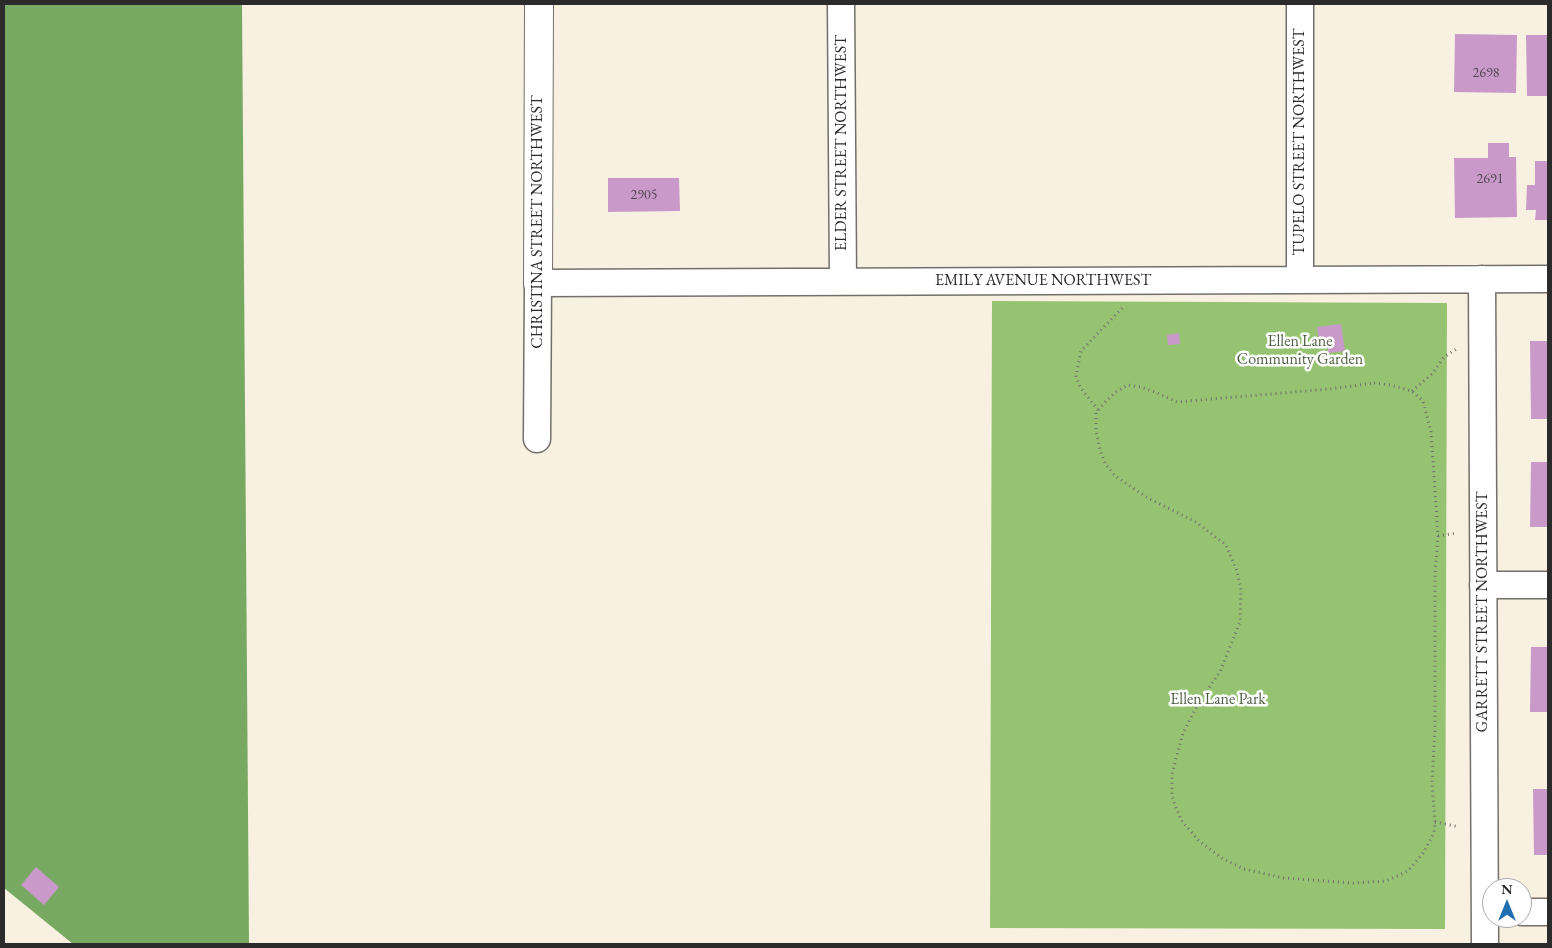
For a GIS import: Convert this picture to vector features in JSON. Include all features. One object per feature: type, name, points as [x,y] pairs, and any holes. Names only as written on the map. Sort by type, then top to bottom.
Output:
[{"type":"street","name":"CHRISTINA STREET NORTHWEST","points":[[537,440],[539,4]]},
{"type":"street","name":"ELDER STREET NORTHWEST","points":[[842,4],[843,282]]},
{"type":"street","name":"TUPELO STREET NORTHWEST","points":[[1300,4],[1300,280]]},
{"type":"street","name":"GARRETT STREET NORTHWEST","points":[[1482,279],[1483,585],[1487,878]]},
{"type":"street","name":"EMILY AVENUE NORTHWEST","points":[[538,283],[1548,279]]},
{"type":"street","points":[[1483,585],[1548,585]]},
{"type":"street","points":[[1532,912],[1548,912]]},
{"type":"street","name":"GARRETT STREET NORTHWEST","points":[[1485,944],[1486,928]]},
{"type":"path","points":[[1098,410],[1080,387],[1076,376],[1081,351],[1133,297],[1140,280]]},
{"type":"path","points":[[1412,391],[1432,374],[1444,357],[1459,347]]},
{"type":"path","points":[[1374,383],[1412,391],[1423,401],[1431,432],[1438,536],[1435,574],[1435,729],[1432,783],[1435,822],[1434,833],[1423,853],[1408,871],[1386,881],[1352,883],[1284,878],[1244,869],[1223,858],[1199,841],[1181,820],[1172,797],[1172,774],[1183,733],[1199,702],[1220,672],[1240,622],[1241,590],[1239,580],[1226,546],[1196,522],[1148,498],[1115,476],[1105,463],[1100,450],[1096,430],[1096,413],[1098,410],[1116,392],[1128,386],[1140,387],[1177,402],[1329,389],[1374,383]]},
{"type":"green space","points":[[4,4],[242,4],[249,944],[73,944],[4,888]]},
{"type":"green space","name":"Ellen Lane Park","points":[[992,301],[1447,303],[1445,929],[990,928]]},
{"type":"building","points":[[1455,34],[1517,35],[1516,93],[1454,92]]},
{"type":"building","points":[[1526,35],[1548,35],[1548,96],[1527,96]]},
{"type":"building","points":[[1488,143],[1509,143],[1509,157],[1516,157],[1517,217],[1455,218],[1454,158],[1488,158]]},
{"type":"building","points":[[1535,161],[1548,161],[1548,220],[1535,220],[1536,210],[1526,210],[1527,185],[1535,185]]},
{"type":"building","points":[[608,178],[679,178],[680,211],[608,212]]},
{"type":"building","points":[[1341,324],[1345,351],[1328,353],[1327,342],[1319,343],[1317,327]]},
{"type":"building","points":[[1179,333],[1180,344],[1168,345],[1167,335]]},
{"type":"building","points":[[1530,341],[1548,341],[1548,419],[1531,419]]},
{"type":"building","points":[[1531,462],[1548,462],[1548,527],[1530,527]]},
{"type":"building","points":[[1531,647],[1548,647],[1548,712],[1530,712]]},
{"type":"building","points":[[1533,789],[1548,789],[1548,855],[1534,855]]},
{"type":"building","points":[[36,867],[59,887],[44,905],[21,885]]},
{"type":"park label","name":"Ellen Lane Community Garden","points":[[1300,351]]}]
